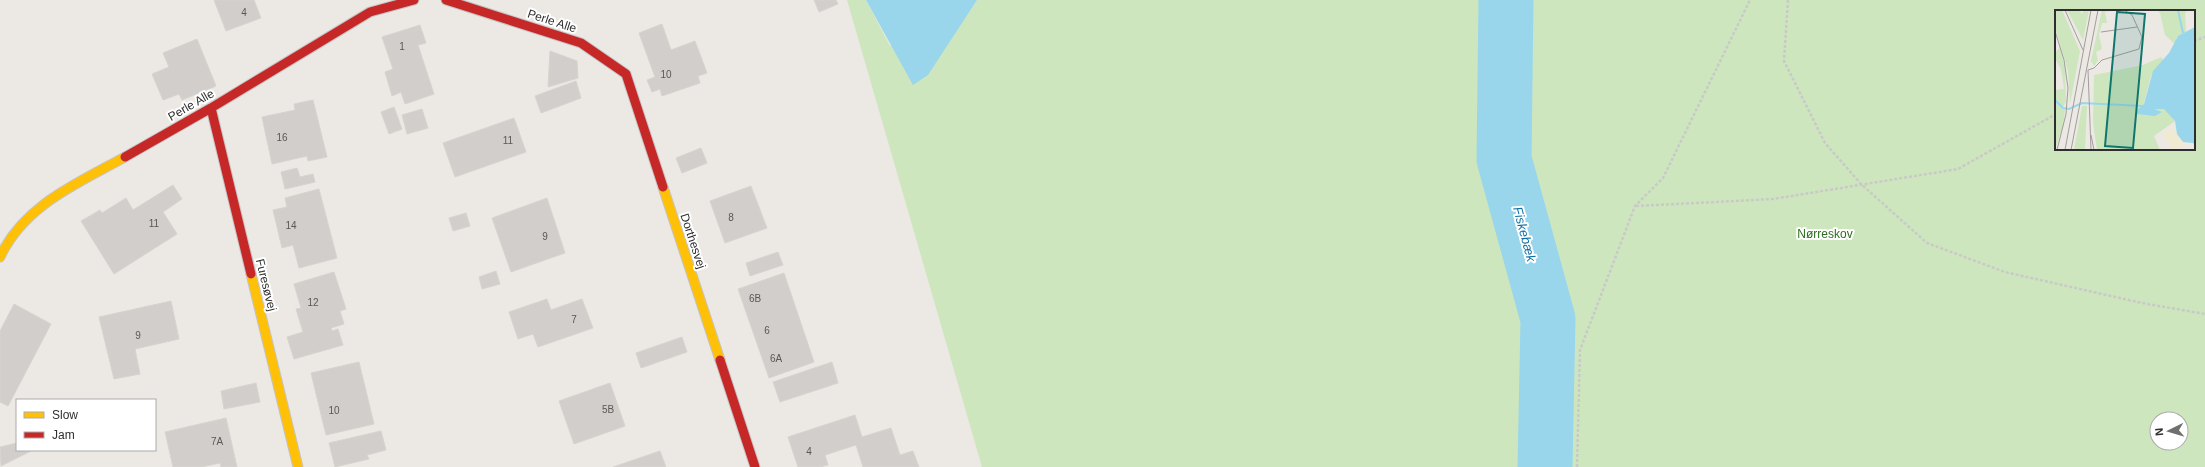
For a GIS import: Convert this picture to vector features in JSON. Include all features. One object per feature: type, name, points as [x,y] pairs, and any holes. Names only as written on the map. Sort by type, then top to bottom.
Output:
[{"type":"street","name":"Perle Alle","points":[[0,257],[8,238],[29,213],[54,197],[211,108],[370,12],[414,0]]},
{"type":"street","name":"Perle Alle","points":[[446,0],[581,43]]},
{"type":"street","name":"Dorthesvej","points":[[581,43],[626,74],[755,467]]},
{"type":"street","name":"Furesøvej","points":[[211,108],[298,467]]},
{"type":"path","points":[[1577,467],[1580,350],[1635,206],[1663,178],[1750,0]]},
{"type":"path","points":[[1788,0],[1784,61],[1825,143],[1861,184],[1927,243],[2004,272],[2142,303],[2205,314]]},
{"type":"path","points":[[2195,41],[2205,36]]},
{"type":"path","points":[[1635,206],[1773,198],[1958,169],[2055,115]]},
{"type":"green space","name":"Nørreskov","points":[[847,0],[866,0],[890,46],[957,29],[977,0],[2205,0],[2205,467],[982,467]]},
{"type":"water","points":[[866,0],[977,0],[928,75],[913,85]]},
{"type":"building","points":[[214,0],[254,0],[261,18],[226,31]]},
{"type":"building","points":[[814,0],[836,0],[838,4],[819,12]]},
{"type":"building","points":[[662,24],[671,50],[695,41],[707,73],[698,76],[700,83],[662,96],[660,89],[652,92],[647,80],[655,77],[639,33]]},
{"type":"building","points":[[420,25],[426,43],[418,45],[434,94],[405,104],[401,92],[392,96],[385,72],[393,69],[382,37]]},
{"type":"building","points":[[197,39],[216,86],[182,100],[179,94],[163,100],[152,74],[169,67],[163,53]]},
{"type":"building","points":[[550,51],[577,61],[578,78],[548,87]]},
{"type":"building","points":[[576,81],[581,98],[541,113],[535,96]]},
{"type":"building","points":[[313,100],[327,157],[308,161],[307,156],[272,164],[262,117],[295,110],[294,104]]},
{"type":"building","points":[[394,107],[402,129],[389,134],[381,112]]},
{"type":"building","points":[[422,109],[428,128],[407,134],[402,115]]},
{"type":"building","points":[[514,118],[526,152],[455,177],[443,143]]},
{"type":"building","points":[[701,148],[707,163],[682,173],[676,158]]},
{"type":"building","points":[[297,168],[300,177],[313,174],[315,182],[285,189],[281,172]]},
{"type":"building","points":[[173,185],[182,199],[163,212],[177,234],[114,274],[81,221],[100,210],[102,213],[126,198],[133,210]]},
{"type":"building","points":[[751,186],[767,228],[725,243],[710,201]]},
{"type":"building","points":[[319,189],[337,258],[299,268],[293,245],[282,248],[273,210],[287,207],[285,198]]},
{"type":"building","points":[[547,198],[565,253],[511,272],[492,218]]},
{"type":"building","points":[[466,213],[470,226],[453,231],[449,218]]},
{"type":"building","points":[[778,252],[783,265],[750,276],[746,263]]},
{"type":"building","points":[[496,271],[500,284],[482,289],[479,277]]},
{"type":"building","points":[[334,272],[346,309],[340,311],[344,324],[331,328],[332,331],[338,329],[343,345],[294,359],[287,337],[303,332],[296,309],[301,308],[294,284]]},
{"type":"building","points":[[784,273],[814,362],[769,378],[738,289]]},
{"type":"building","points":[[547,299],[551,310],[582,299],[593,328],[538,347],[533,334],[518,339],[509,312]]},
{"type":"building","points":[[171,301],[179,339],[135,349],[140,374],[114,379],[99,317]]},
{"type":"building","points":[[14,304],[51,324],[8,406],[0,402],[0,331]]},
{"type":"building","points":[[682,337],[687,352],[641,368],[636,353]]},
{"type":"building","points":[[359,362],[374,424],[326,435],[311,373]]},
{"type":"building","points":[[832,362],[838,383],[780,402],[773,382]]},
{"type":"building","points":[[256,383],[260,402],[224,409],[221,391]]},
{"type":"building","points":[[610,383],[625,426],[574,444],[559,401]]},
{"type":"building","points":[[855,415],[862,437],[891,428],[900,455],[913,451],[919,467],[863,467],[856,445],[825,455],[828,465],[820,467],[798,467],[788,437]]},
{"type":"building","points":[[226,418],[237,467],[221,467],[220,463],[201,467],[173,467],[165,432]]},
{"type":"building","points":[[381,431],[386,450],[367,455],[369,459],[335,467],[329,443]]},
{"type":"building","points":[[16,443],[16,451],[31,451],[1,466],[0,447]]},
{"type":"building","points":[[660,451],[666,467],[613,467]]},
{"type":"waterway","name":"Fiskebæk","points":[[1506,0],[1504,159],[1548,319],[1545,467]]},
{"type":"traffic: slow","points":[[0,257],[10,239],[23,223],[38,209],[71,186],[125,157]]},
{"type":"traffic: slow","points":[[663,187],[720,360]]},
{"type":"traffic: slow","points":[[251,274],[298,467]]},
{"type":"traffic: jam","points":[[125,157],[211,108],[370,12],[414,0]]},
{"type":"traffic: jam","points":[[446,0],[581,43],[626,74],[663,187]]},
{"type":"traffic: jam","points":[[211,108],[251,274]]},
{"type":"traffic: jam","points":[[720,360],[755,467]]}]
